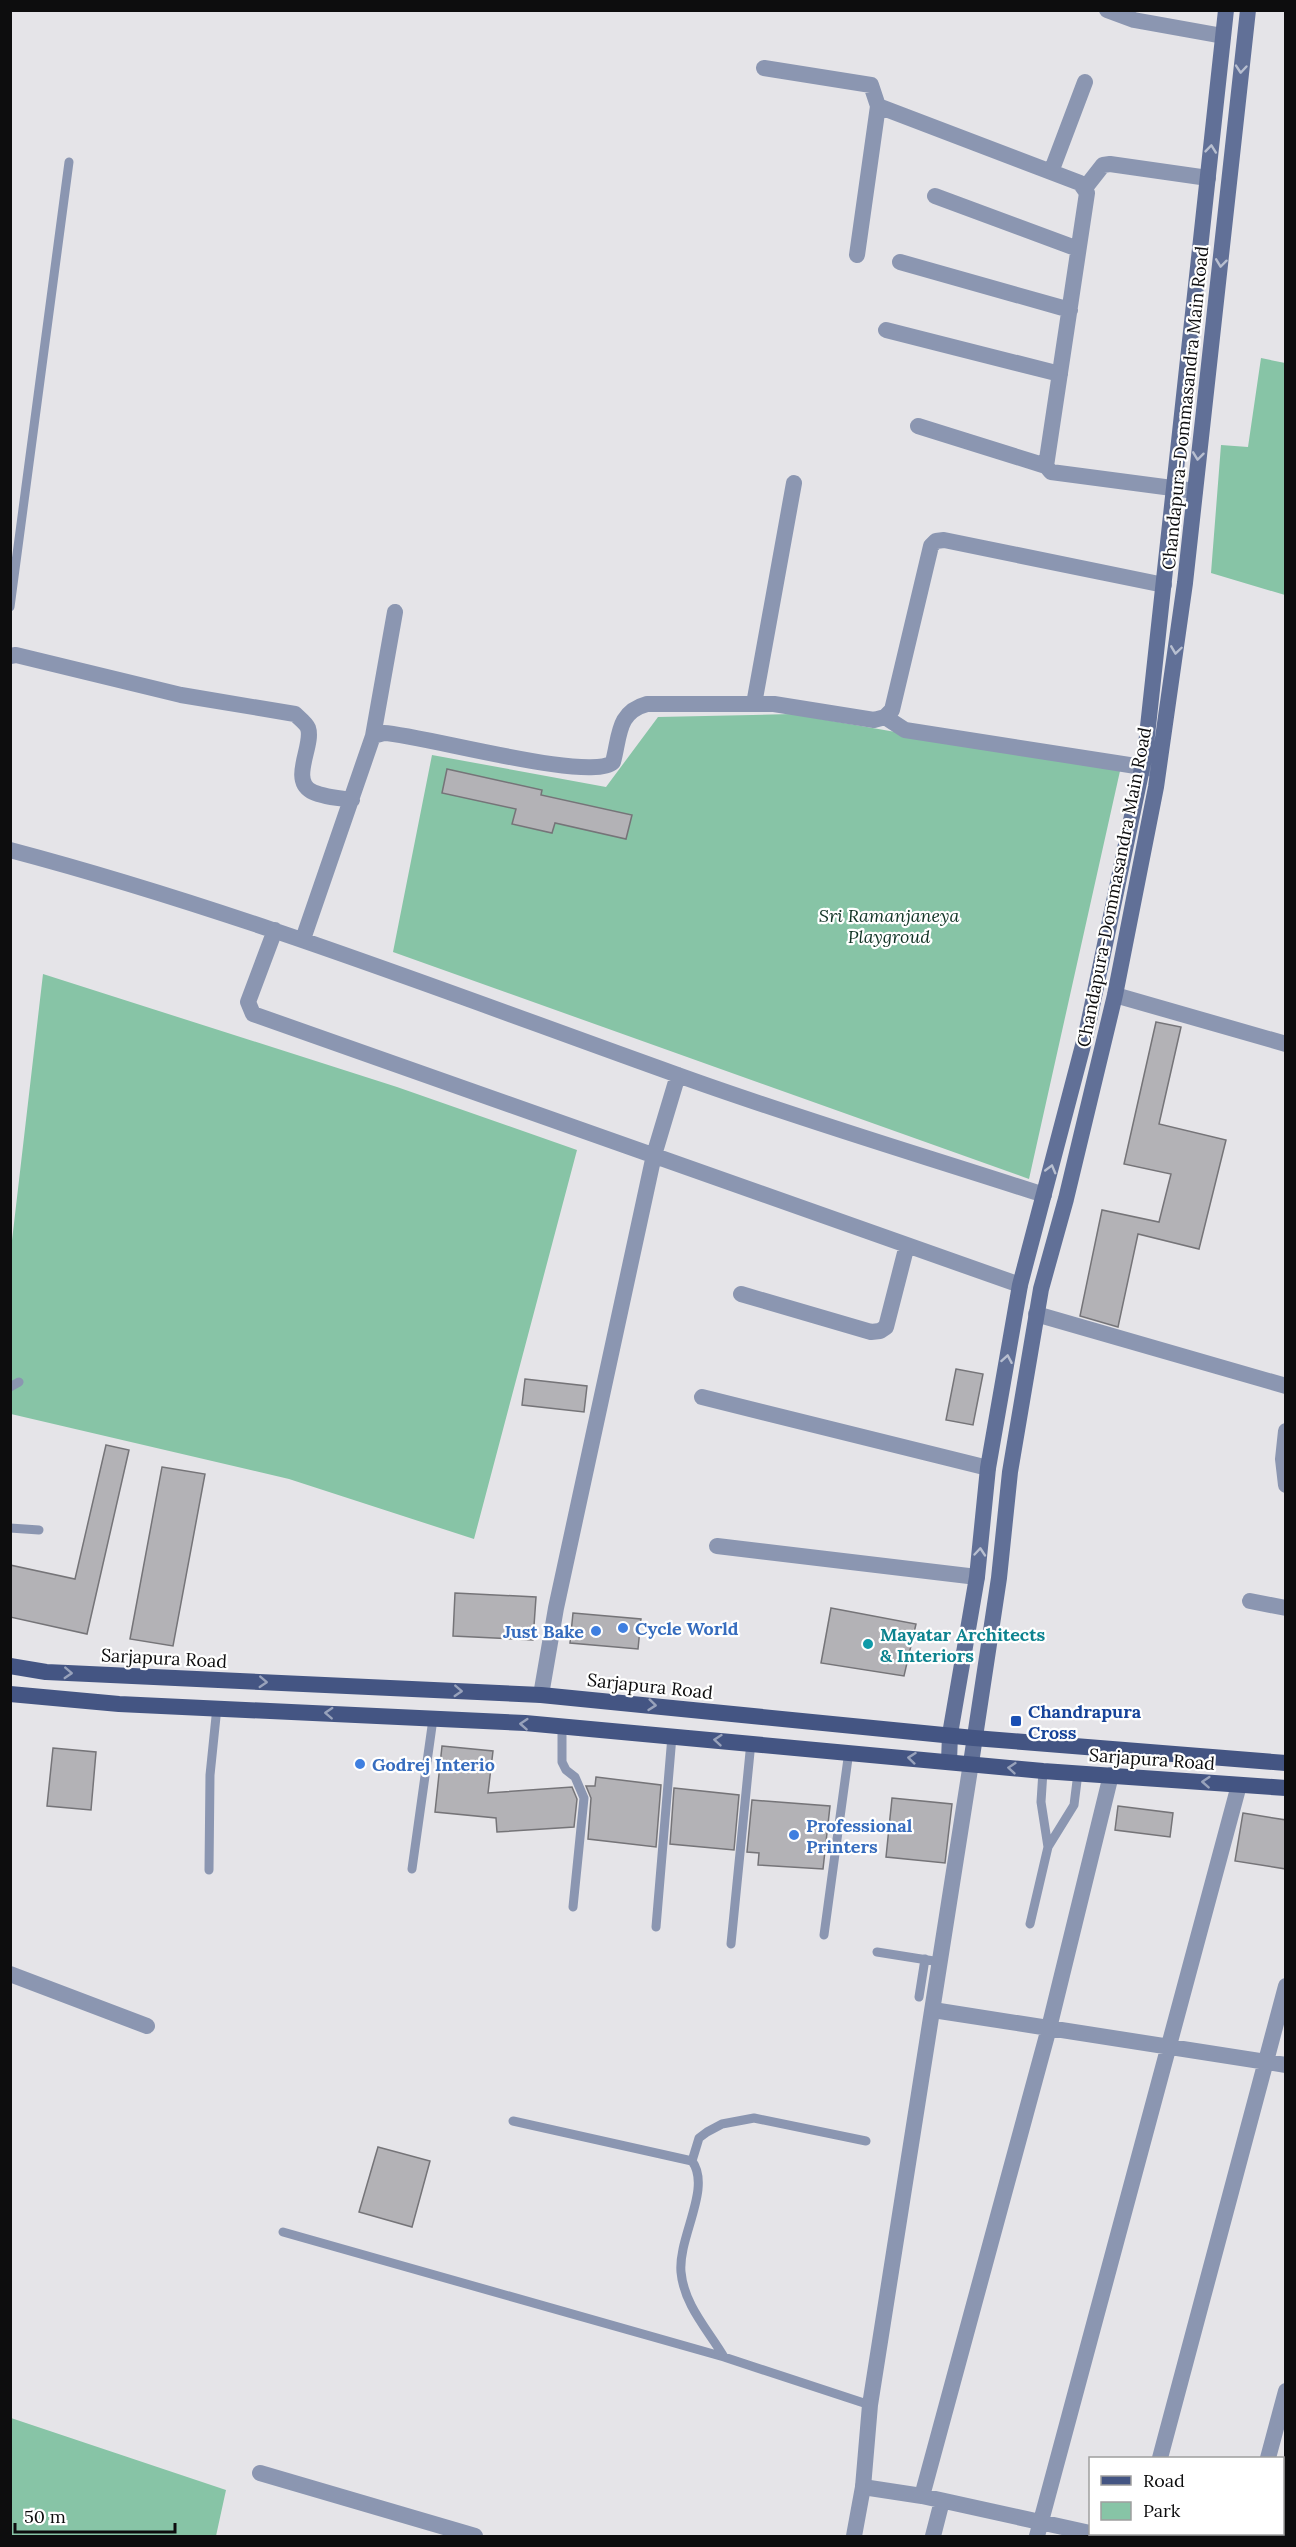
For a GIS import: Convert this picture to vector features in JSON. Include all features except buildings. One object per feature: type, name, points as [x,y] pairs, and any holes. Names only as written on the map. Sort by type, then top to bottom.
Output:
[{"type":"main road","name":"Chandapura-Dommasandra Main Road","points":[[949,1762],[950,1734],[978,1577],[988,1468],[1020,1285],[1087,1030],[1151,769],[1164,585],[1226,10]]},
{"type":"main road","name":"Chandapura-Dommasandra Main Road","points":[[970,1763],[999,1578],[1010,1472],[1036,1314],[1116,995],[1151,769],[1185,583],[1248,10]]},
{"type":"main road","name":"Sarjapura Road","points":[[10,1665],[46,1672],[542,1695],[974,1738],[1286,1762]]},
{"type":"main road","name":"Sarjapura Road","points":[[10,1694],[119,1704],[217,1707],[562,1726],[1111,1776],[1286,1788]]},
{"type":"street","points":[[1107,10],[1134,20],[1223,36]]},
{"type":"street","points":[[764,68],[871,85],[878,106],[857,255]]},
{"type":"street","points":[[1051,172],[1085,82]]},
{"type":"street","points":[[878,106],[1080,183],[1085,188],[1087,193],[1046,466]]},
{"type":"street","points":[[1085,188],[1103,165],[1110,164],[1208,178]]},
{"type":"street","points":[[935,196],[1078,249]]},
{"type":"street","points":[[900,262],[1070,310]]},
{"type":"street","points":[[886,330],[1060,374]]},
{"type":"street","points":[[918,426],[1046,466],[1051,471],[1195,491]]},
{"type":"street","points":[[754,704],[794,483]]},
{"type":"street","points":[[374,736],[394,733],[554,765],[604,768],[613,762],[624,718],[636,707],[647,704],[774,704],[874,720],[885,717],[892,710],[931,546],[936,541],[944,540],[1164,585]]},
{"type":"street","points":[[303,939],[374,736],[395,612]]},
{"type":"street","points":[[10,656],[16,655],[181,694],[295,714],[307,726],[309,734],[303,772],[304,785],[311,791],[352,800]]},
{"type":"street","points":[[885,717],[904,730],[1151,769]]},
{"type":"street","points":[[10,850],[106,875],[303,939],[678,1075],[1044,1195]]},
{"type":"street","points":[[275,930],[248,1002],[253,1014],[1020,1285]]},
{"type":"street","points":[[1116,995],[1286,1044]]},
{"type":"street","points":[[542,1695],[558,1596],[654,1155],[678,1075]]},
{"type":"street","points":[[741,1294],[871,1332],[880,1331],[886,1327],[907,1245]]},
{"type":"street","points":[[1036,1314],[1286,1386]]},
{"type":"street","points":[[702,1396],[988,1468]]},
{"type":"street","points":[[1286,1431],[1283,1460],[1286,1485]]},
{"type":"street","points":[[717,1546],[978,1577]]},
{"type":"street","points":[[1250,1601],[1286,1608]]},
{"type":"street","points":[[854,2536],[862,2487],[870,2405],[933,2010],[933,1961],[970,1763]]},
{"type":"street","points":[[922,2496],[1049,2028],[1111,1776]]},
{"type":"street","points":[[1039,2529],[1166,2047],[1239,1785]]},
{"type":"street","points":[[10,1974],[147,2026]]},
{"type":"street","points":[[1160,2457],[1286,1986]]},
{"type":"street","points":[[933,2010],[1286,2065]]},
{"type":"street","points":[[1268,2457],[1286,2391]]},
{"type":"street","points":[[260,2473],[475,2536]]},
{"type":"street","points":[[862,2487],[942,2500],[1039,2529],[1089,2532]]},
{"type":"street","points":[[933,2536],[942,2500]]},
{"type":"lane","points":[[10,607],[69,162]]},
{"type":"lane","points":[[10,1528],[39,1530]]},
{"type":"lane","points":[[209,1870],[210,1776],[217,1707]]},
{"type":"lane","points":[[412,1869],[433,1719]]},
{"type":"lane","points":[[562,1726],[562,1762],[566,1770],[575,1777],[584,1798],[573,1907]]},
{"type":"lane","points":[[656,1928],[672,1736]]},
{"type":"lane","points":[[731,1944],[752,1743]]},
{"type":"lane","points":[[824,1935],[849,1751]]},
{"type":"lane","points":[[1043,1770],[1041,1802],[1048,1847]]},
{"type":"lane","points":[[1030,1924],[1048,1847],[1074,1805],[1078,1773]]},
{"type":"lane","points":[[877,1952],[933,1961],[919,1997]]},
{"type":"lane","points":[[692,2161],[699,2138],[707,2132],[722,2124],[754,2118],[866,2141]]},
{"type":"lane","points":[[513,2121],[692,2161],[699,2170],[700,2185],[681,2247],[681,2271],[685,2293],[724,2357]]},
{"type":"lane","points":[[283,2232],[724,2357],[870,2405]]},
{"type":"green space","points":[[1261,358],[1285,363],[1285,595],[1211,573],[1221,445],[1248,447]]},
{"type":"green space","name":"Sri Ramanjaneya Playgroud","points":[[792,714],[1120,771],[1029,1179],[393,952],[432,755],[606,787],[658,717]]},
{"type":"green space","points":[[43,974],[397,1087],[577,1150],[474,1539],[289,1479],[11,1414],[11,1249]]},
{"type":"green space","points":[[11,2418],[226,2490],[216,2536],[11,2536]]},
{"type":"place","name":"Cycle World","points":[[623,1628]]},
{"type":"place","name":"Just Bake","points":[[596,1631]]},
{"type":"place","name":"Mayatar Architects & Interiors","points":[[868,1644]]},
{"type":"place","name":"Chandrapura Cross","points":[[1016,1721]]},
{"type":"place","name":"Godrej Interio","points":[[360,1764]]},
{"type":"place","name":"Professional Printers","points":[[794,1835]]}]
